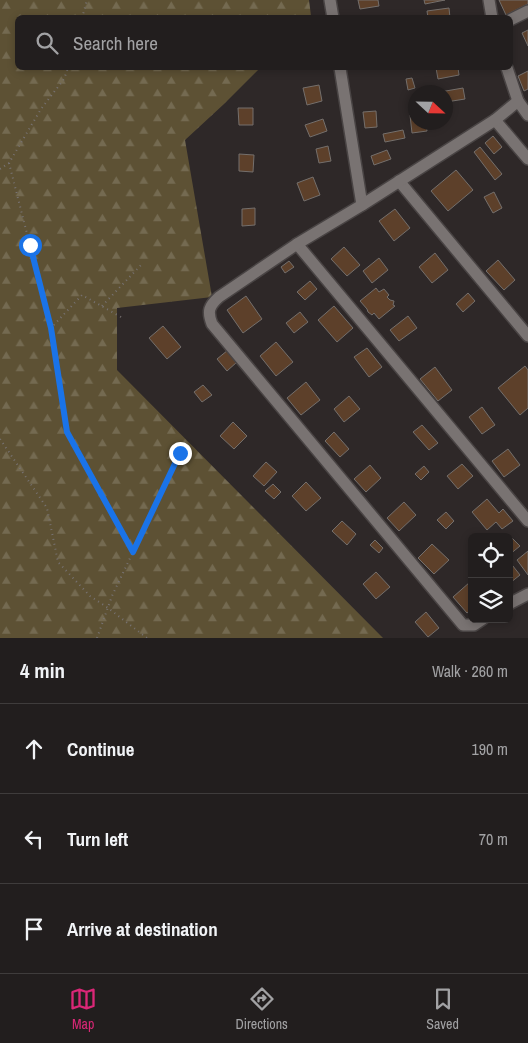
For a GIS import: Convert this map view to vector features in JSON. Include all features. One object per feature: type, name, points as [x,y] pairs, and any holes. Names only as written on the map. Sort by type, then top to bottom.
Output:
[{"type":"street","points":[[330,0],[332,15]]},
{"type":"street","points":[[489,0],[492,15]]},
{"type":"street","points":[[513,18],[528,10]]},
{"type":"street","points":[[340,70],[362,205]]},
{"type":"street","points":[[508,70],[518,101],[528,116]]},
{"type":"street","points":[[477,623],[474,625],[463,625],[212,324],[209,317],[209,309],[219,297],[298,244],[495,120],[518,101]]},
{"type":"street","points":[[495,120],[528,159]]},
{"type":"street","points":[[399,181],[528,336]]},
{"type":"street","points":[[298,244],[528,521]]},
{"type":"street","points":[[513,602],[528,594]]},
{"type":"path","points":[[83,15],[87,0]]},
{"type":"path","points":[[0,169],[9,163],[41,109],[64,79],[67,70]]},
{"type":"path","points":[[9,163],[51,328],[67,432],[133,552]]},
{"type":"path","points":[[102,306],[142,264]]},
{"type":"path","points":[[51,328],[82,295],[121,317]]},
{"type":"path","points":[[0,439],[47,508],[58,562],[90,596],[147,638]]},
{"type":"path","points":[[97,638],[112,596],[180,453]]},
{"type":"green space","points":[[0,0],[309,0],[311,15],[15,15],[15,70],[258,70],[185,140],[212,297],[117,308],[117,370],[383,638],[0,638]]},
{"type":"building","points":[[358,0],[378,0],[379,6],[360,9]]},
{"type":"building","points":[[424,0],[445,0],[425,4]]},
{"type":"building","points":[[499,0],[528,0],[528,4],[506,15]]},
{"type":"building","points":[[449,8],[450,15],[428,15],[427,11]]},
{"type":"building","points":[[528,30],[528,46],[522,33]]},
{"type":"building","points":[[436,70],[458,70],[459,75],[438,79]]},
{"type":"building","points":[[528,71],[528,89],[524,91],[518,76]]},
{"type":"building","points":[[412,78],[414,85],[408,85],[408,90],[406,79]]},
{"type":"building","points":[[319,85],[322,101],[307,105],[303,88]]},
{"type":"building","points":[[463,88],[465,99],[453,101],[453,90]]},
{"type":"building","points":[[238,108],[253,108],[253,125],[239,125]]},
{"type":"building","points":[[376,111],[377,127],[365,128],[363,112]]},
{"type":"building","points":[[323,119],[327,131],[310,137],[305,125]]},
{"type":"building","points":[[403,130],[405,138],[385,142],[383,134]]},
{"type":"building","points":[[412,130],[427,130],[427,131],[412,133]]},
{"type":"building","points":[[493,136],[502,147],[494,154],[485,143]]},
{"type":"building","points":[[328,146],[331,161],[319,163],[316,149]]},
{"type":"building","points":[[480,147],[502,174],[495,180],[474,152]]},
{"type":"building","points":[[387,150],[391,159],[374,165],[371,156]]},
{"type":"building","points":[[239,154],[254,155],[253,172],[239,171]]},
{"type":"building","points":[[456,170],[473,190],[448,211],[431,191]]},
{"type":"building","points":[[313,177],[320,195],[304,201],[297,183]]},
{"type":"building","points":[[494,192],[502,208],[493,213],[484,197]]},
{"type":"building","points":[[255,208],[255,225],[242,226],[242,209]]},
{"type":"building","points":[[395,209],[410,228],[394,241],[379,221]]},
{"type":"building","points":[[344,247],[360,265],[347,276],[331,259]]},
{"type":"building","points":[[435,253],[448,270],[432,283],[419,267]]},
{"type":"building","points":[[379,258],[388,270],[372,283],[363,271]]},
{"type":"building","points":[[498,260],[515,280],[504,290],[486,271]]},
{"type":"building","points":[[289,261],[294,267],[285,273],[281,267]]},
{"type":"building","points":[[310,281],[317,289],[305,300],[297,292]]},
{"type":"building","points":[[376,288],[379,292],[384,289],[389,295],[387,297],[394,301],[393,305],[395,306],[379,319],[374,313],[372,315],[368,312],[360,301]]},
{"type":"building","points":[[468,293],[475,301],[463,312],[456,304]]},
{"type":"building","points":[[246,296],[262,319],[243,333],[227,310]]},
{"type":"building","points":[[334,306],[353,328],[337,342],[318,320]]},
{"type":"building","points":[[300,312],[308,322],[294,333],[286,323]]},
{"type":"building","points":[[408,316],[417,328],[399,341],[390,330]]},
{"type":"building","points":[[163,326],[181,347],[167,359],[149,338]]},
{"type":"building","points":[[276,342],[293,362],[276,376],[260,356]]},
{"type":"building","points":[[367,348],[382,367],[369,377],[354,357]]},
{"type":"building","points":[[228,350],[237,362],[227,371],[217,359]]},
{"type":"building","points":[[525,366],[528,370],[528,408],[520,415],[498,388]]},
{"type":"building","points":[[435,367],[452,390],[438,401],[420,379]]},
{"type":"building","points":[[306,382],[320,400],[301,415],[287,398]]},
{"type":"building","points":[[203,385],[212,395],[202,402],[194,392]]},
{"type":"building","points":[[349,396],[360,409],[344,422],[334,409]]},
{"type":"building","points":[[482,407],[495,425],[482,434],[469,417]]},
{"type":"building","points":[[233,422],[247,436],[234,449],[220,436]]},
{"type":"building","points":[[422,425],[438,443],[429,450],[413,432]]},
{"type":"building","points":[[334,432],[349,449],[340,457],[325,441]]},
{"type":"building","points":[[508,449],[520,465],[504,477],[492,461]]},
{"type":"building","points":[[266,462],[277,472],[264,486],[253,476]]},
{"type":"building","points":[[462,464],[473,476],[458,489],[447,476]]},
{"type":"building","points":[[370,465],[381,478],[366,492],[354,479]]},
{"type":"building","points":[[424,466],[429,472],[421,480],[415,474]]},
{"type":"building","points":[[306,482],[321,498],[306,511],[292,496]]},
{"type":"building","points":[[273,484],[281,492],[274,499],[265,491]]},
{"type":"building","points":[[487,499],[499,513],[503,509],[513,521],[502,529],[496,522],[487,530],[472,512]]},
{"type":"building","points":[[404,502],[416,515],[399,531],[387,518]]},
{"type":"building","points":[[446,512],[454,521],[446,529],[437,520]]},
{"type":"building","points":[[342,521],[356,534],[347,545],[332,531]]},
{"type":"building","points":[[513,539],[520,546],[513,552]]},
{"type":"building","points":[[375,540],[383,548],[379,553],[370,545]]},
{"type":"building","points":[[432,544],[449,560],[434,574],[418,558]]},
{"type":"building","points":[[528,551],[528,575],[517,560]]},
{"type":"building","points":[[513,566],[520,575],[513,581]]},
{"type":"building","points":[[376,572],[390,587],[376,599],[363,584]]},
{"type":"building","points":[[468,584],[468,612],[467,613],[453,597]]},
{"type":"building","points":[[426,612],[439,628],[428,637],[415,622]]},
{"type":"route","points":[[30,245],[51,328],[67,432],[133,552],[180,453]]}]
